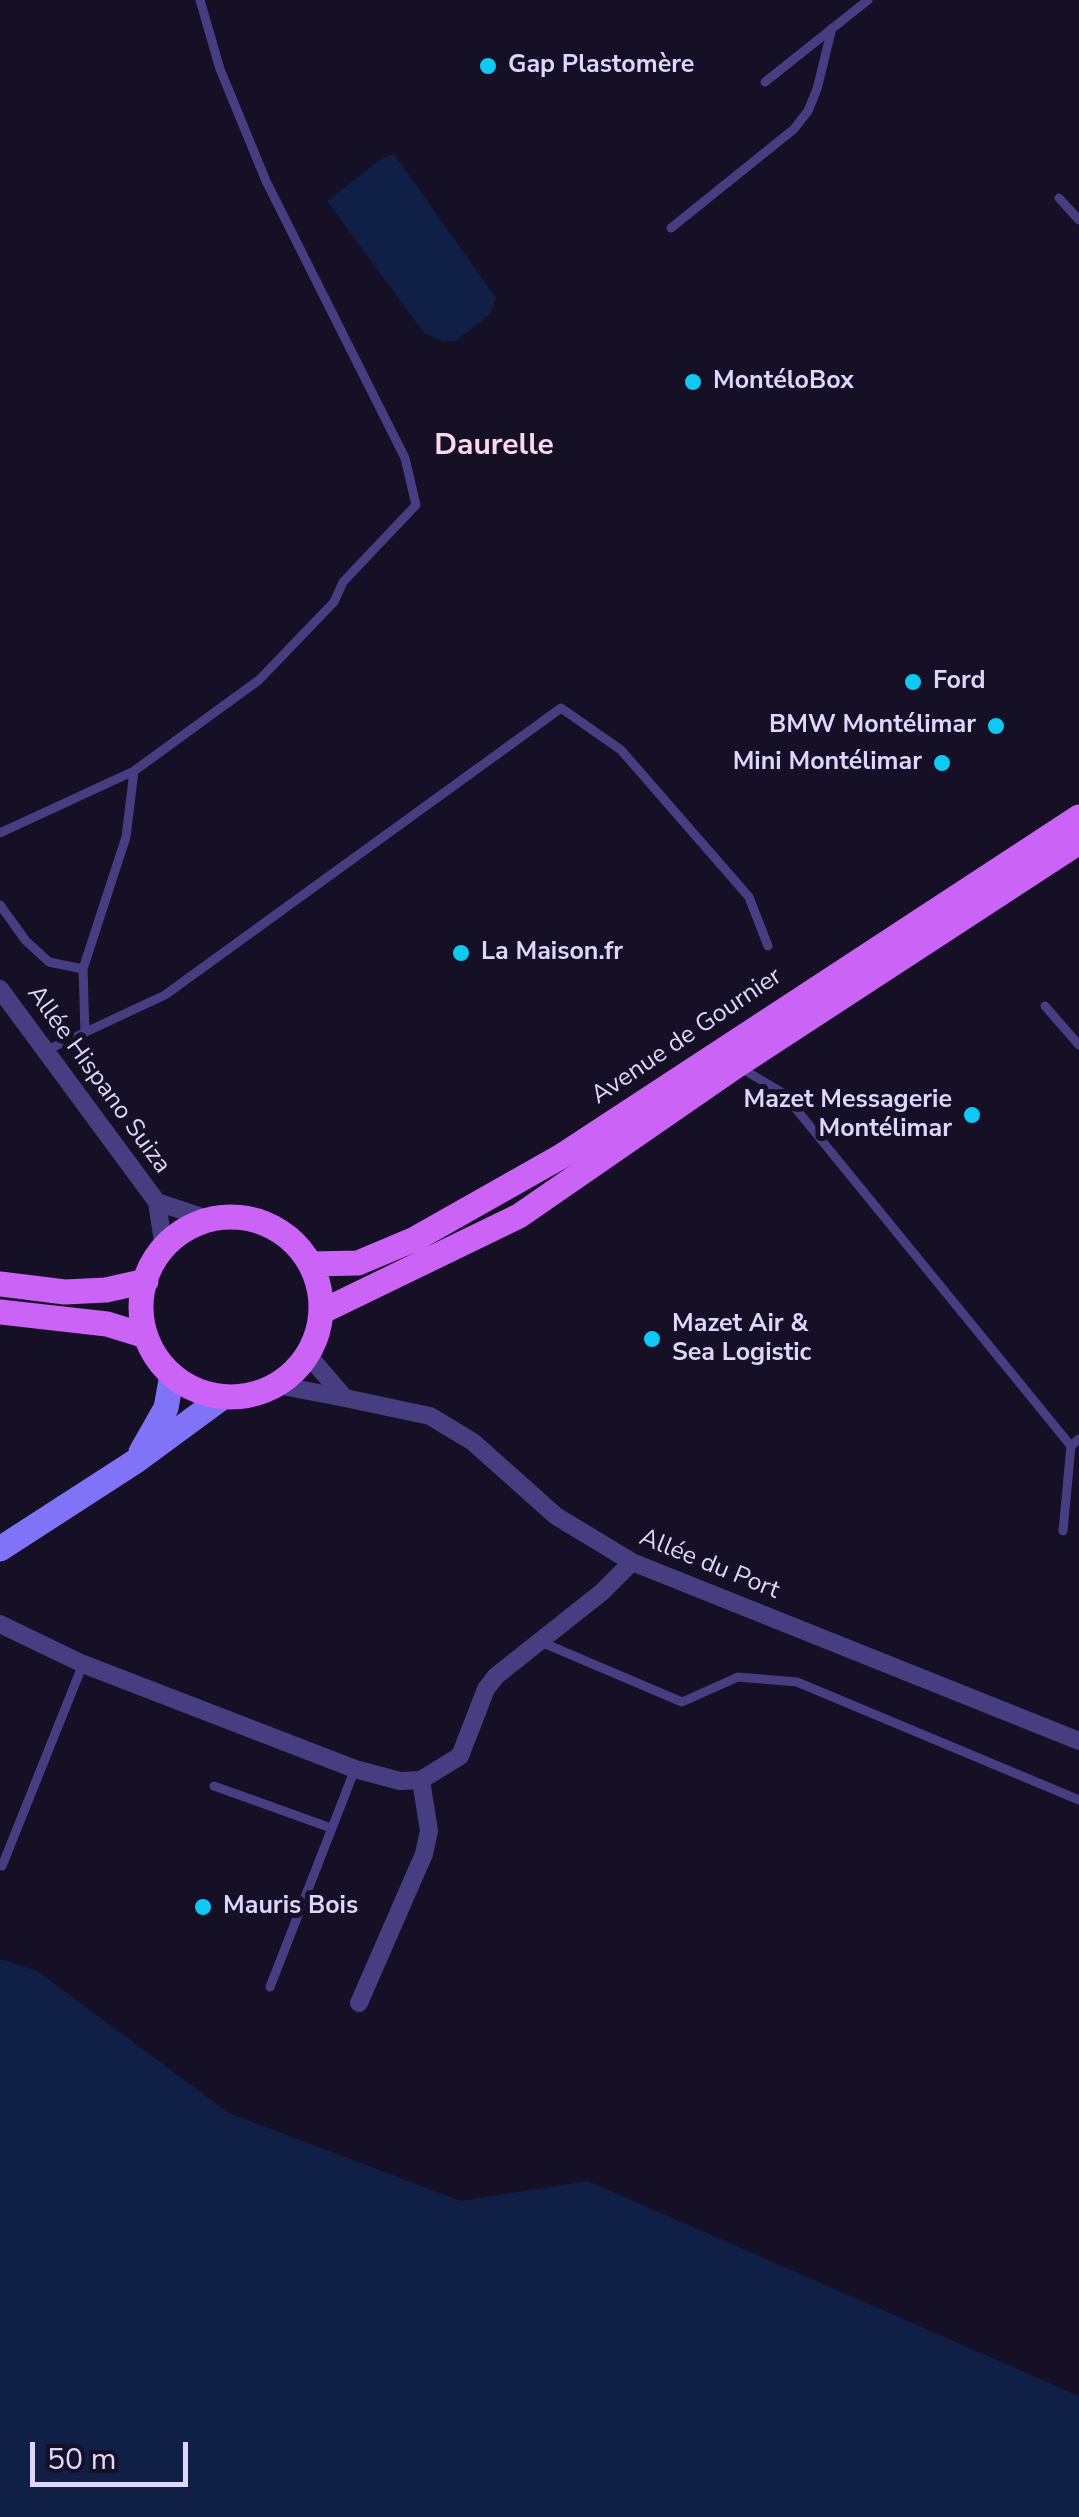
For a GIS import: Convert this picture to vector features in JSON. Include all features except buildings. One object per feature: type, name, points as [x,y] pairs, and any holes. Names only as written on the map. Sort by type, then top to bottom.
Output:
[{"type":"main road","name":"Avenue de Gournier","points":[[321,1312],[519,1216],[730,1057],[1079,817]]},
{"type":"main road","name":"Avenue de Gournier","points":[[310,1264],[358,1263],[450,1221],[730,1057],[1079,842]]},
{"type":"main road","points":[[244,1218],[276,1229],[310,1264],[321,1312],[308,1355],[277,1385],[248,1396],[202,1392],[172,1375],[146,1336],[142,1318],[146,1281],[164,1249],[182,1233],[212,1220],[244,1218]]},
{"type":"main road","points":[[0,1284],[66,1292],[106,1290],[146,1281]]},
{"type":"main road","points":[[0,1312],[107,1324],[146,1336]]},
{"type":"street","name":"Allée Hispano Suiza","points":[[0,989],[157,1202],[164,1249]]},
{"type":"street","name":"Allée Hispano Suiza","points":[[157,1202],[212,1220]]},
{"type":"street","points":[[308,1355],[345,1398]]},
{"type":"street","points":[[136,1461],[166,1408],[172,1375]]},
{"type":"street","name":"Allée du Port","points":[[277,1385],[430,1416],[473,1442],[543,1507],[632,1562],[1079,1741]]},
{"type":"street","points":[[0,1549],[136,1461],[224,1396]]},
{"type":"street","points":[[0,1624],[83,1664],[356,1770],[400,1781],[422,1780],[460,1756],[486,1689],[632,1562]]},
{"type":"street","points":[[359,2003],[424,1854],[430,1832],[422,1780]]},
{"type":"lane","points":[[0,833],[134,771],[259,680],[334,602],[343,582],[416,505],[405,458],[266,181],[220,69],[200,0]]},
{"type":"lane","points":[[765,82],[868,0]]},
{"type":"lane","points":[[671,228],[801,120],[817,89],[832,28]]},
{"type":"lane","points":[[1060,198],[1079,220]]},
{"type":"lane","points":[[45,1051],[165,995],[561,708],[621,750],[749,897],[768,946]]},
{"type":"lane","points":[[85,1032],[83,968],[126,837],[134,771]]},
{"type":"lane","points":[[0,905],[26,941],[49,962],[83,968]]},
{"type":"lane","points":[[1045,1006],[1079,1045]]},
{"type":"lane","points":[[730,1057],[783,1093],[1075,1442],[1063,1531]]},
{"type":"lane","points":[[541,1642],[682,1702],[738,1677],[797,1682],[1079,1800]]},
{"type":"lane","points":[[2,1866],[83,1664]]},
{"type":"lane","points":[[270,1987],[356,1770]]},
{"type":"lane","points":[[214,1786],[331,1828]]},
{"type":"water","points":[[394,154],[496,298],[491,313],[456,341],[443,342],[424,333],[327,201],[381,159]]},
{"type":"water","points":[[0,1959],[37,1971],[229,2113],[461,2201],[588,2181],[1079,2396],[1079,2517],[0,2517]]},
{"type":"place","name":"Gap Plastomère","points":[[488,66]]},
{"type":"place","name":"MontéloBox","points":[[693,382]]},
{"type":"place","name":"Ford","points":[[913,682]]},
{"type":"place","name":"BMW Montélimar","points":[[996,726]]},
{"type":"place","name":"Mini Montélimar","points":[[942,763]]},
{"type":"place","name":"La Maison.fr","points":[[461,953]]},
{"type":"place","name":"Mazet Messagerie Montélimar","points":[[972,1115]]},
{"type":"place","name":"Mazet Air & Sea Logistic","points":[[652,1339]]},
{"type":"place","name":"Mauris Bois","points":[[203,1907]]},
{"type":"district","name":"Daurelle","points":[[494,447]]}]
